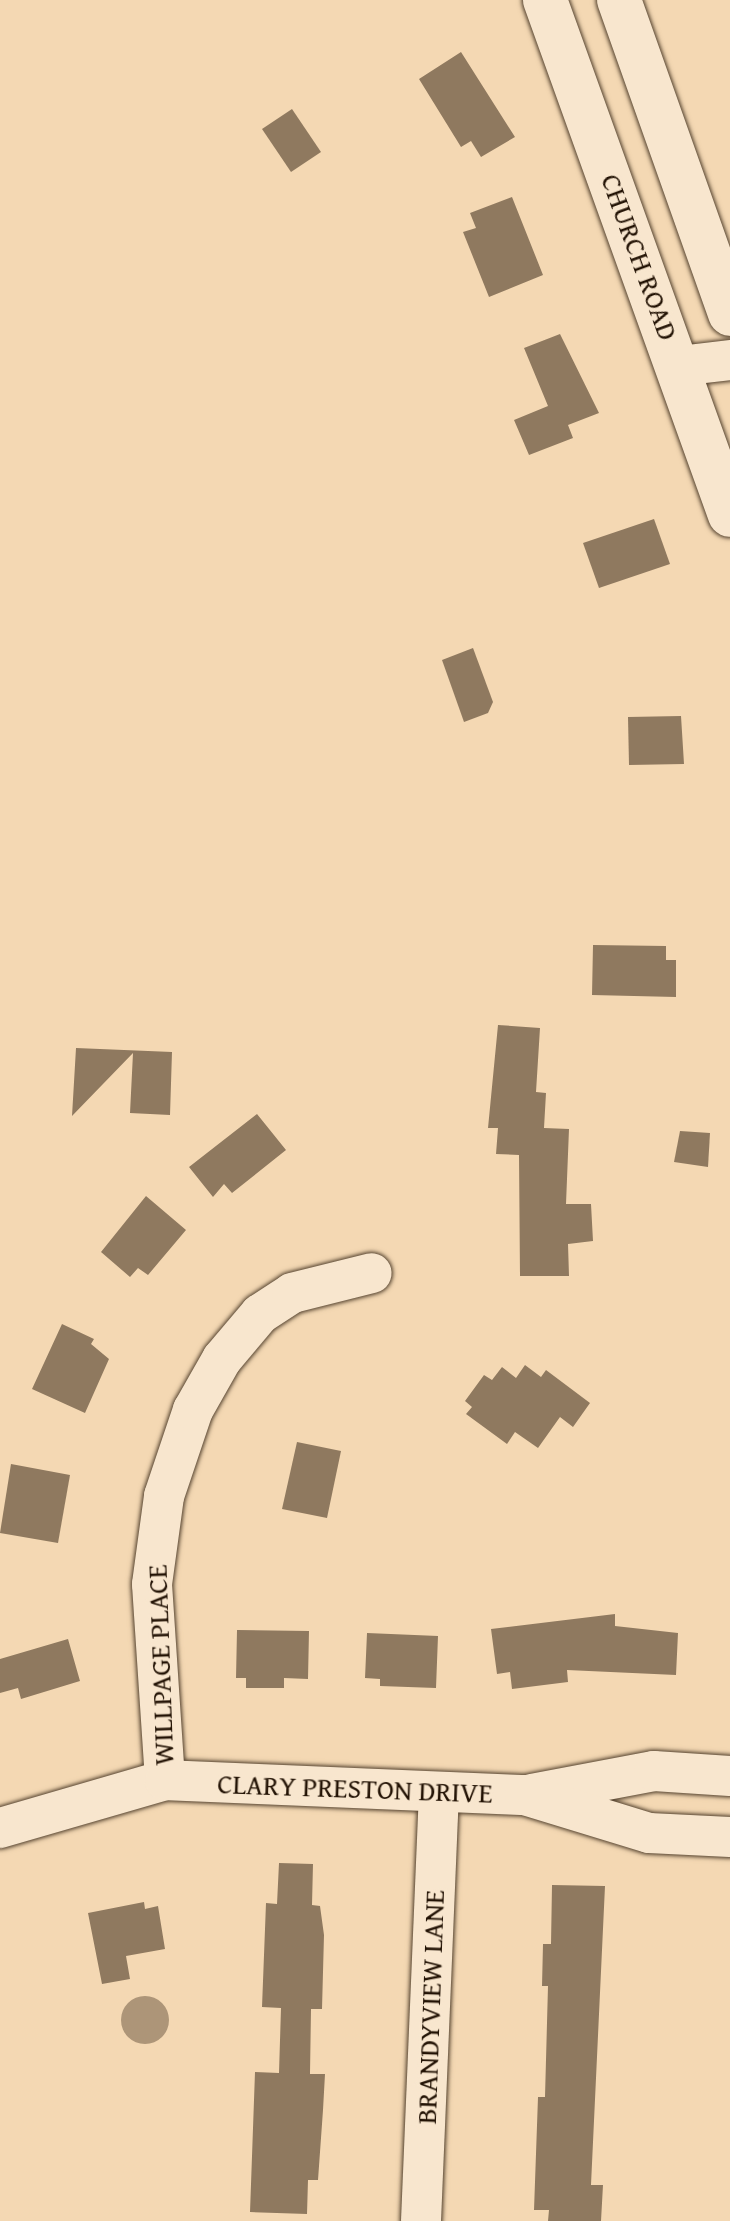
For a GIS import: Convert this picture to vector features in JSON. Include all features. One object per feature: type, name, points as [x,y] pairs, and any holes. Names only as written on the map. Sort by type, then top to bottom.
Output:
[{"type":"main road","name":"CHURCH ROAD","points":[[545,0],[730,515]]},
{"type":"main road","points":[[619,0],[730,314]]},
{"type":"street","points":[[679,366],[730,360]]},
{"type":"street","name":"WILLPAGE PLACE","points":[[165,1780],[152,1584],[164,1496],[188,1422],[218,1365],[260,1314],[292,1293],[372,1273]]},
{"type":"street","name":"CLARY PRESTON DRIVE","points":[[0,1828],[165,1780],[525,1795],[654,1771],[730,1776]]},
{"type":"street","name":"BRANDYVIEW LANE","points":[[421,2221],[439,1793]]},
{"type":"street","name":"CLARY PRESTON DRIVE","points":[[525,1795],[649,1833],[730,1837]]},
{"type":"shaded area","points":[[145,1996],[162,2003],[169,2020],[162,2037],[145,2044],[128,2037],[121,2020],[128,2003]]},
{"type":"building","points":[[461,52],[515,137],[481,157],[471,141],[461,147],[419,79]]},
{"type":"building","points":[[292,109],[321,152],[291,172],[262,129]]},
{"type":"building","points":[[512,197],[543,275],[489,297],[463,232],[476,228],[470,213]]},
{"type":"building","points":[[560,334],[599,413],[568,425],[573,438],[529,455],[514,420],[548,406],[524,348]]},
{"type":"building","points":[[654,519],[670,564],[599,588],[583,543]]},
{"type":"building","points":[[473,648],[493,702],[488,713],[464,722],[442,660]]},
{"type":"building","points":[[681,716],[684,764],[629,765],[628,717]]},
{"type":"building","points":[[593,945],[666,946],[666,960],[676,960],[676,997],[592,995]]},
{"type":"building","points":[[498,1025],[540,1028],[536,1092],[546,1093],[544,1128],[569,1129],[566,1204],[591,1204],[593,1241],[568,1244],[569,1276],[520,1276],[519,1155],[496,1154],[498,1128],[488,1128]]},
{"type":"building","points":[[76,1048],[172,1052],[170,1115],[130,1113],[133,1053],[72,1116]]},
{"type":"building","points":[[257,1114],[286,1150],[232,1193],[224,1184],[213,1197],[189,1167]]},
{"type":"building","points":[[680,1131],[710,1133],[708,1167],[674,1162]]},
{"type":"building","points":[[146,1196],[186,1230],[148,1275],[138,1268],[130,1277],[101,1252]]},
{"type":"building","points":[[62,1324],[94,1339],[91,1344],[109,1359],[85,1413],[32,1389]]},
{"type":"building","points":[[525,1365],[541,1377],[546,1370],[590,1403],[573,1427],[560,1417],[538,1448],[515,1432],[507,1444],[466,1414],[472,1407],[465,1401],[484,1375],[492,1380],[502,1367],[516,1378]]},
{"type":"building","points":[[297,1442],[341,1451],[327,1518],[282,1509]]},
{"type":"building","points":[[11,1464],[70,1475],[58,1543],[0,1533]]},
{"type":"building","points":[[615,1614],[615,1626],[678,1633],[676,1675],[567,1670],[568,1682],[512,1689],[510,1672],[497,1674],[491,1629]]},
{"type":"building","points":[[237,1630],[309,1631],[308,1679],[284,1678],[284,1688],[246,1688],[246,1678],[236,1678]]},
{"type":"building","points":[[367,1633],[438,1636],[436,1688],[380,1686],[380,1679],[365,1678]]},
{"type":"building","points":[[68,1639],[80,1681],[21,1699],[18,1688],[0,1693],[0,1659]]},
{"type":"building","points":[[279,1863],[313,1864],[312,1905],[320,1906],[324,1935],[322,2009],[311,2009],[310,2074],[325,2074],[323,2110],[318,2180],[308,2180],[307,2214],[250,2212],[255,2072],[279,2073],[281,2008],[262,2007],[266,1903],[277,1904]]},
{"type":"building","points":[[552,1885],[605,1886],[591,2185],[603,2185],[601,2221],[548,2221],[549,2210],[534,2210],[538,2097],[545,2097],[548,1986],[542,1986],[543,1944],[551,1944]]},
{"type":"building","points":[[144,1902],[145,1909],[158,1906],[165,1949],[126,1956],[130,1979],[102,1984],[88,1913]]}]
